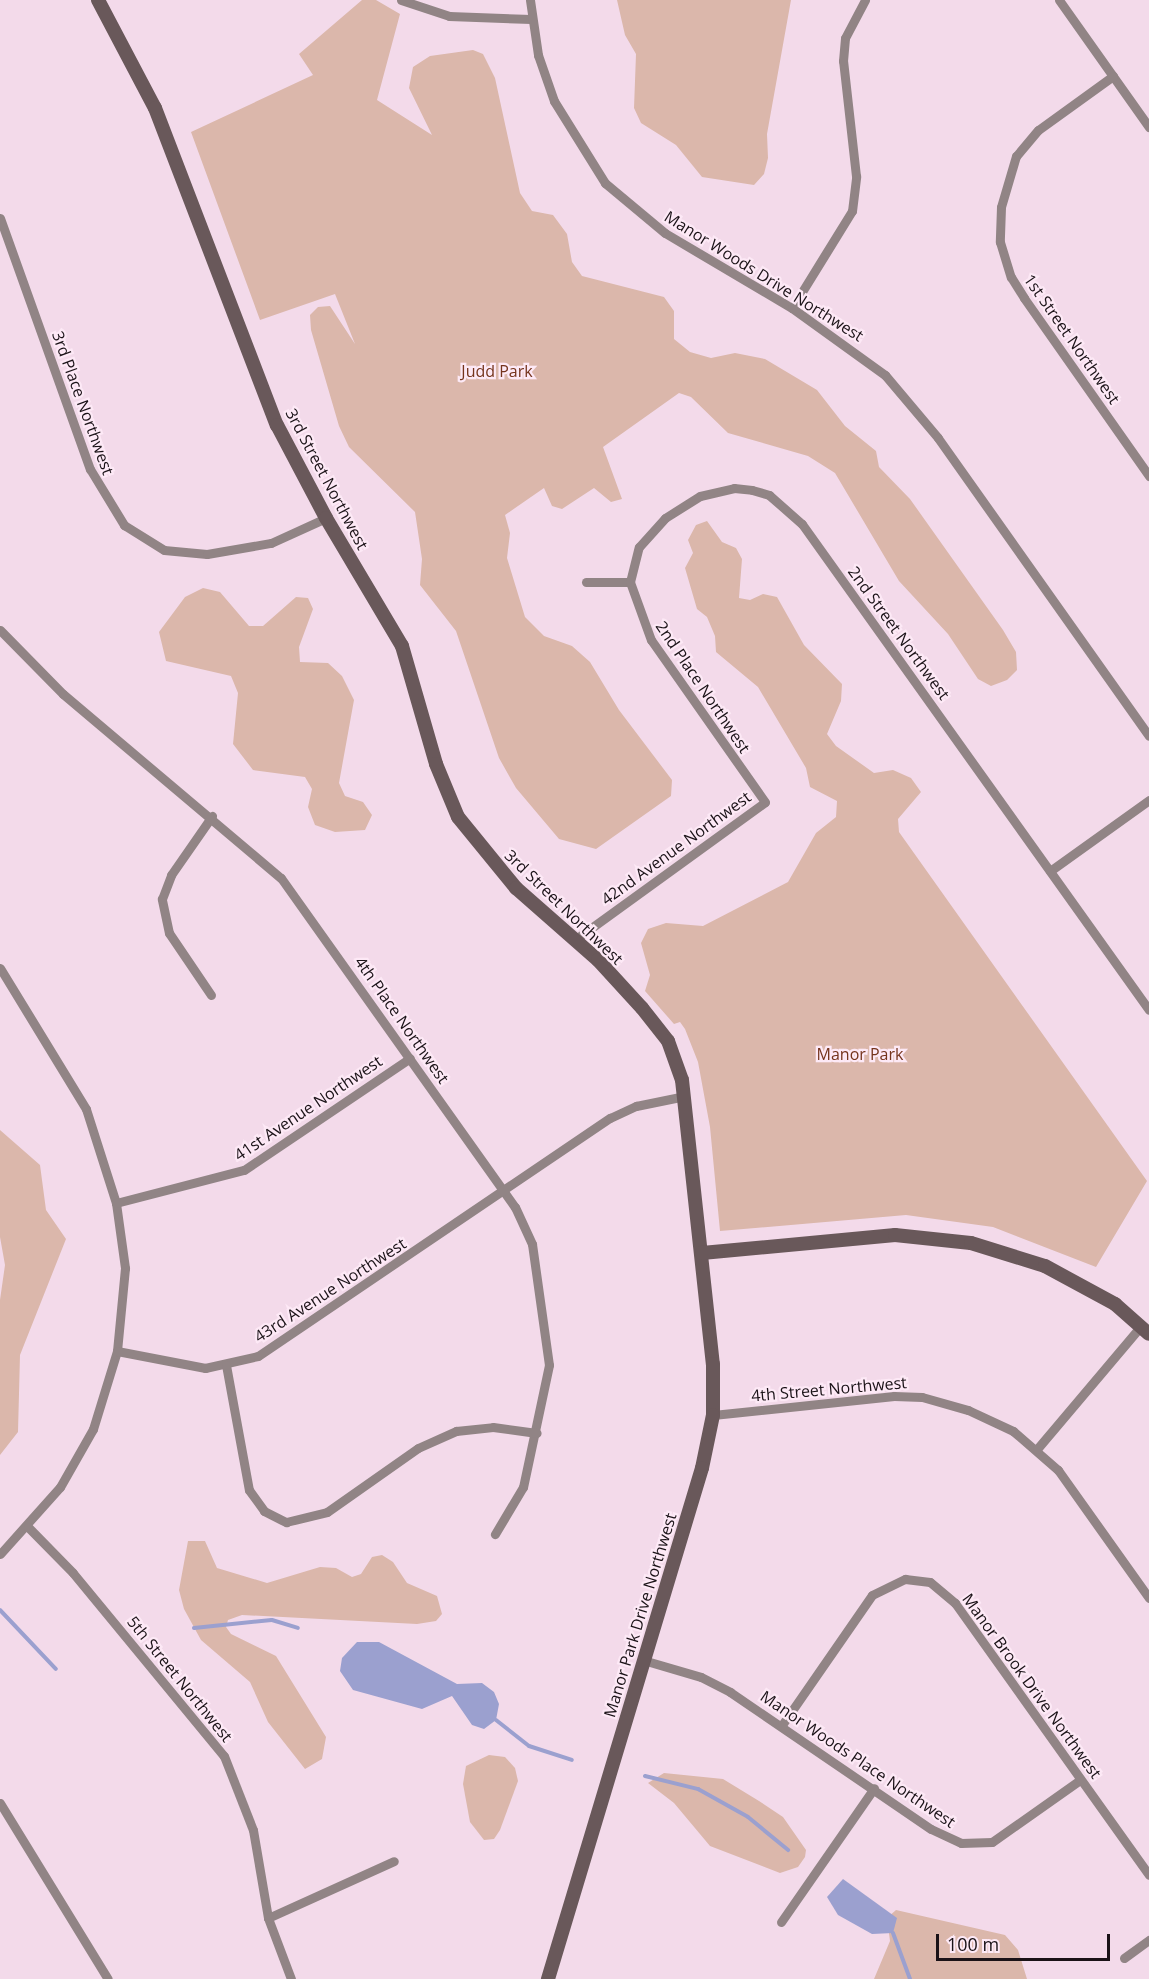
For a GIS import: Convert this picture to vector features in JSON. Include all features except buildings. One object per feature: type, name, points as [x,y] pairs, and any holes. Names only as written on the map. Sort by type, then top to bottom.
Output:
[{"type":"street","name":"3rd Street Northwest","points":[[98,0],[155,108],[251,363],[326,518],[402,646],[436,764],[458,817],[516,888],[576,939],[659,1028],[675,1058],[686,1096],[702,1253]]},
{"type":"street","points":[[401,0],[449,16],[531,19]]},
{"type":"street","name":"Manor Woods Drive Northwest","points":[[530,0],[531,19],[554,101],[605,183],[666,233],[792,308],[861,355],[915,409],[1149,736]]},
{"type":"street","points":[[792,308],[852,211],[856,176],[843,61],[845,38],[865,0]]},
{"type":"street","points":[[1059,0],[1149,127]]},
{"type":"street","name":"1st Street Northwest","points":[[1113,76],[1038,130],[1016,156],[1001,207],[1000,242],[1011,277],[1024,298],[1149,476]]},
{"type":"street","name":"3rd Place Northwest","points":[[0,218],[90,469],[124,525],[164,550],[207,555],[271,543],[326,518]]},
{"type":"street","name":"2nd Street Northwest","points":[[630,582],[634,558],[644,539],[681,506],[717,491],[752,490],[768,495],[802,524],[1149,1010]]},
{"type":"street","points":[[586,582],[630,582]]},
{"type":"street","name":"2nd Place Northwest","points":[[630,582],[651,640],[765,802]]},
{"type":"street","name":"4th Place Northwest","points":[[0,630],[63,694],[212,816],[293,892],[505,1191],[524,1225],[535,1263],[549,1365],[537,1432],[514,1508],[495,1534]]},
{"type":"street","points":[[1050,871],[1149,800]]},
{"type":"street","name":"42nd Avenue Northwest","points":[[576,939],[765,802]]},
{"type":"street","points":[[211,995],[169,933],[162,899],[171,875],[212,816]]},
{"type":"street","points":[[0,968],[82,1102],[116,1203],[124,1268],[117,1351],[85,1446],[28,1527],[0,1554]]},
{"type":"street","name":"41st Avenue Northwest","points":[[116,1203],[244,1170],[410,1058]]},
{"type":"street","name":"43rd Avenue Northwest","points":[[117,1351],[183,1367],[226,1365],[258,1356],[292,1336],[623,1111],[686,1096]]},
{"type":"street","points":[[702,1253],[871,1236],[962,1241],[1045,1266],[1115,1305],[1145,1330],[1037,1449]]},
{"type":"street","name":"Manor Park Drive Northwest","points":[[548,1979],[702,1468],[713,1415],[702,1253]]},
{"type":"street","points":[[226,1365],[249,1490],[264,1511],[286,1522],[327,1512],[418,1448],[456,1431],[493,1427],[537,1432]]},
{"type":"street","name":"4th Street Northwest","points":[[713,1415],[922,1397],[996,1421],[1037,1449],[1058,1470],[1149,1598]]},
{"type":"street","name":"5th Street Northwest","points":[[28,1527],[73,1574],[224,1756],[253,1830],[268,1918],[291,1979]]},
{"type":"street","name":"Manor Brook Drive Northwest","points":[[782,1725],[872,1595],[893,1582],[918,1579],[930,1582],[955,1602],[1149,1875]]},
{"type":"street","name":"Manor Woods Place Northwest","points":[[643,1660],[711,1682],[782,1725],[948,1840],[984,1845],[1080,1780]]},
{"type":"street","points":[[781,1922],[874,1788]]},
{"type":"street","points":[[0,1803],[108,1979]]},
{"type":"street","points":[[268,1918],[394,1861]]},
{"type":"street","points":[[1124,1958],[1149,1940]]},
{"type":"green space","name":"Judd Park","points":[[362,0],[376,0],[400,14],[377,100],[432,135],[409,88],[413,67],[430,56],[473,50],[483,54],[495,78],[520,193],[532,211],[553,215],[567,234],[572,262],[582,276],[664,297],[674,311],[674,339],[690,352],[711,358],[735,353],[765,359],[817,390],[845,426],[876,451],[879,467],[910,499],[1003,630],[1016,652],[1017,670],[1007,680],[991,686],[978,679],[948,634],[899,581],[835,473],[808,456],[728,433],[691,397],[679,393],[603,447],[622,499],[611,502],[594,488],[562,509],[552,506],[544,488],[505,515],[510,533],[507,558],[525,617],[544,636],[572,646],[590,662],[619,710],[672,780],[671,796],[596,849],[559,839],[516,788],[499,758],[456,631],[420,585],[422,559],[415,512],[349,447],[339,426],[311,330],[310,315],[318,307],[330,306],[355,344],[335,294],[260,320],[191,132],[313,75],[299,54]]},
{"type":"green space","points":[[617,0],[791,0],[767,134],[768,158],[764,174],[754,185],[702,177],[676,145],[641,123],[634,108],[636,54],[625,35]]},
{"type":"green space","name":"Manor Park","points":[[707,521],[722,542],[736,548],[742,559],[739,598],[750,600],[763,594],[777,597],[804,645],[842,684],[841,701],[827,734],[836,746],[874,773],[893,770],[911,778],[921,792],[898,819],[899,832],[1147,1181],[1096,1267],[993,1227],[906,1215],[720,1231],[710,1127],[698,1062],[680,1022],[674,1024],[645,991],[650,975],[641,943],[648,929],[666,923],[703,926],[788,882],[816,833],[836,817],[837,801],[810,787],[806,768],[758,687],[716,652],[715,636],[707,617],[697,609],[685,568],[693,553],[688,540],[696,525]]},
{"type":"green space","points":[[203,588],[220,592],[249,626],[263,626],[296,597],[308,598],[313,609],[299,647],[300,662],[328,663],[342,676],[354,700],[339,783],[345,796],[363,802],[372,815],[365,830],[335,832],[315,825],[308,807],[312,789],[305,777],[253,770],[233,744],[238,693],[231,676],[166,661],[159,632],[185,597]]},
{"type":"green space","points":[[0,1130],[40,1165],[46,1210],[66,1239],[20,1355],[18,1432],[0,1455],[0,1300],[5,1265],[0,1237]]},
{"type":"green space","points":[[188,1541],[205,1541],[217,1568],[267,1583],[320,1567],[336,1568],[352,1577],[361,1574],[372,1557],[382,1555],[393,1562],[407,1583],[437,1596],[442,1614],[436,1621],[417,1624],[242,1615],[228,1620],[226,1627],[231,1634],[276,1656],[326,1737],[322,1759],[305,1769],[268,1722],[250,1682],[201,1640],[184,1609],[179,1590]]},
{"type":"green space","points":[[489,1755],[505,1757],[515,1768],[518,1781],[500,1830],[494,1839],[484,1840],[470,1822],[463,1784],[466,1766]]},
{"type":"green space","points":[[664,1773],[723,1779],[783,1817],[806,1850],[805,1857],[798,1867],[780,1873],[710,1846],[674,1803],[648,1783]]},
{"type":"green space","points":[[896,1910],[1005,1935],[1018,1950],[1027,1979],[874,1979],[890,1941],[887,1918]]},
{"type":"water","points":[[357,1642],[379,1642],[457,1684],[482,1683],[494,1692],[499,1704],[496,1720],[484,1729],[472,1725],[452,1696],[422,1709],[353,1690],[340,1671],[342,1658]]},
{"type":"water","points":[[843,1879],[897,1918],[893,1933],[872,1934],[838,1915],[827,1897]]},
{"type":"waterway","points":[[0,1610],[56,1669]]},
{"type":"waterway","points":[[194,1628],[272,1620],[298,1628]]},
{"type":"waterway","points":[[496,1720],[529,1746],[572,1760]]},
{"type":"waterway","points":[[645,1776],[698,1789],[748,1817],[788,1850]]},
{"type":"waterway","points":[[893,1933],[910,1979]]}]
